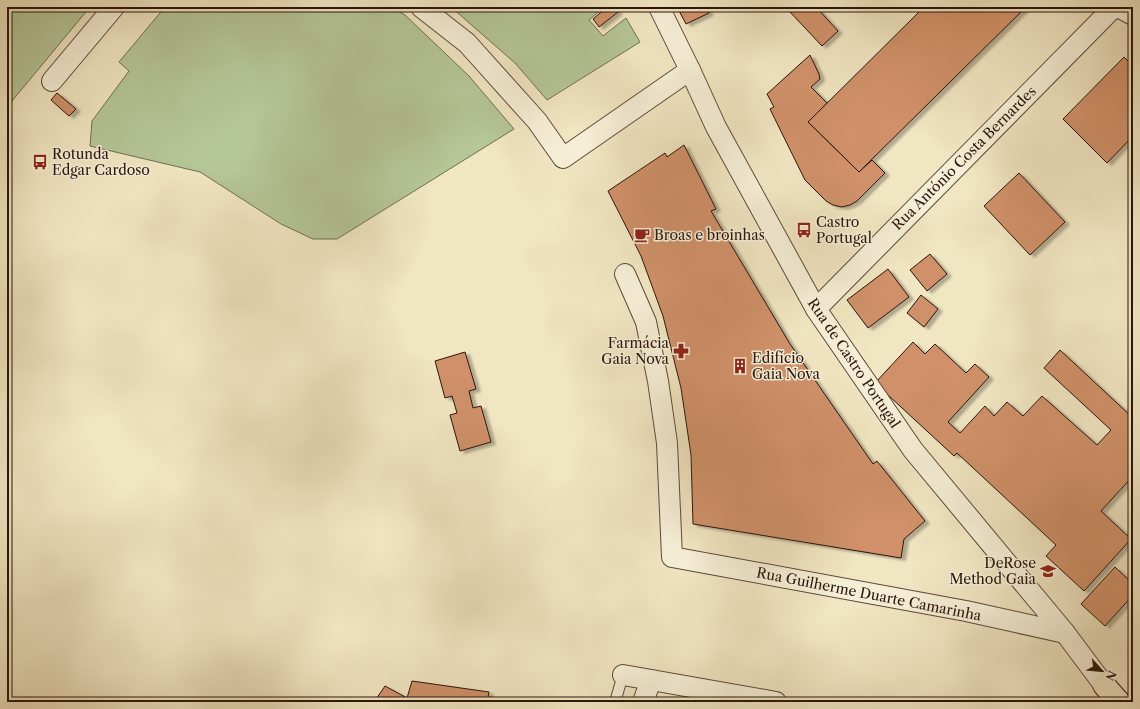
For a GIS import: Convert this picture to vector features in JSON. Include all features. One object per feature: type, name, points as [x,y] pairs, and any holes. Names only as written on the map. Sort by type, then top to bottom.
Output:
[{"type":"main road","points":[[1104,685],[1119,702]]},
{"type":"street","points":[[52,82],[114,7]]},
{"type":"street","points":[[421,7],[467,43],[537,121],[563,158],[690,70]]},
{"type":"street","name":"Rua de Castro Portugal","points":[[659,7],[716,127],[816,309],[913,450],[1065,633],[1104,685]]},
{"type":"street","name":"Rua António Costa Bernardes","points":[[816,309],[1114,7]]},
{"type":"street","points":[[1118,7],[1133,15]]},
{"type":"street","name":"Rua Guilherme Duarte Camarinha","points":[[625,274],[646,322],[658,381],[667,443],[672,557],[966,611],[1065,633]]},
{"type":"street","points":[[623,675],[776,702]]},
{"type":"street","points":[[643,702],[651,680]]},
{"type":"lane","points":[[615,702],[623,675]]},
{"type":"green space","points":[[7,7],[90,7],[7,107]]},
{"type":"green space","points":[[165,7],[390,7],[405,15],[469,76],[514,129],[337,239],[313,239],[281,224],[200,172],[90,146],[92,121],[129,71],[119,62]]},
{"type":"green space","points":[[451,7],[604,7],[589,20],[603,36],[626,18],[640,42],[547,100],[515,63]]},
{"type":"building","points":[[607,7],[614,7],[618,12],[599,27],[593,19]]},
{"type":"building","points":[[677,7],[706,7],[709,13],[686,24]]},
{"type":"building","points":[[796,7],[816,7],[838,31],[822,46],[790,12]]},
{"type":"building","points":[[924,7],[1026,7],[859,172],[808,122]]},
{"type":"building","points":[[810,55],[820,79],[811,87],[827,103],[808,122],[859,172],[872,160],[885,173],[857,201],[842,207],[833,205],[826,201],[805,180],[770,109],[774,107],[767,94]]},
{"type":"building","points":[[1124,57],[1133,66],[1133,140],[1131,138],[1107,163],[1063,119]]},
{"type":"building","points":[[57,93],[76,109],[69,116],[51,100]]},
{"type":"building","name":"Edifício Gaia Nova","points":[[684,145],[716,209],[711,211],[790,344],[873,464],[877,461],[925,521],[904,539],[901,558],[693,524],[691,455],[681,388],[663,316],[641,256],[608,191],[665,153],[667,157]]},
{"type":"building","points":[[1019,173],[1065,222],[1030,255],[984,206]]},
{"type":"building","points":[[930,254],[947,274],[927,291],[910,270]]},
{"type":"building","points":[[888,269],[909,297],[868,328],[847,300]]},
{"type":"building","points":[[921,295],[938,309],[924,327],[907,313]]},
{"type":"building","points":[[913,342],[925,354],[935,344],[966,373],[975,364],[989,377],[948,422],[960,433],[985,406],[994,416],[1007,402],[1023,416],[1042,396],[1097,445],[1111,430],[1044,368],[1060,350],[1133,418],[1133,476],[1101,511],[1131,539],[1084,591],[1046,556],[1056,545],[957,453],[954,456],[875,383]]},
{"type":"building","points":[[465,352],[476,389],[469,391],[473,408],[481,406],[491,442],[460,451],[450,415],[457,413],[452,396],[445,398],[435,361]]},
{"type":"building","points":[[1115,567],[1133,584],[1133,595],[1105,626],[1081,604]]},
{"type":"building","points":[[412,681],[489,692],[487,702],[374,702],[385,686],[407,698]]},
{"type":"place","name":"Rotunda Edgar Cardoso","points":[[40,162]]},
{"type":"place","name":"Castro Portugal","points":[[804,230]]},
{"type":"place","name":"Broas e broinhas","points":[[642,235]]},
{"type":"place","name":"Farmácia Gaia Nova","points":[[681,351]]},
{"type":"place","name":"Edifício Gaia Nova","points":[[740,366]]},
{"type":"place","name":"DeRose Method Gaia","points":[[1048,571]]}]
